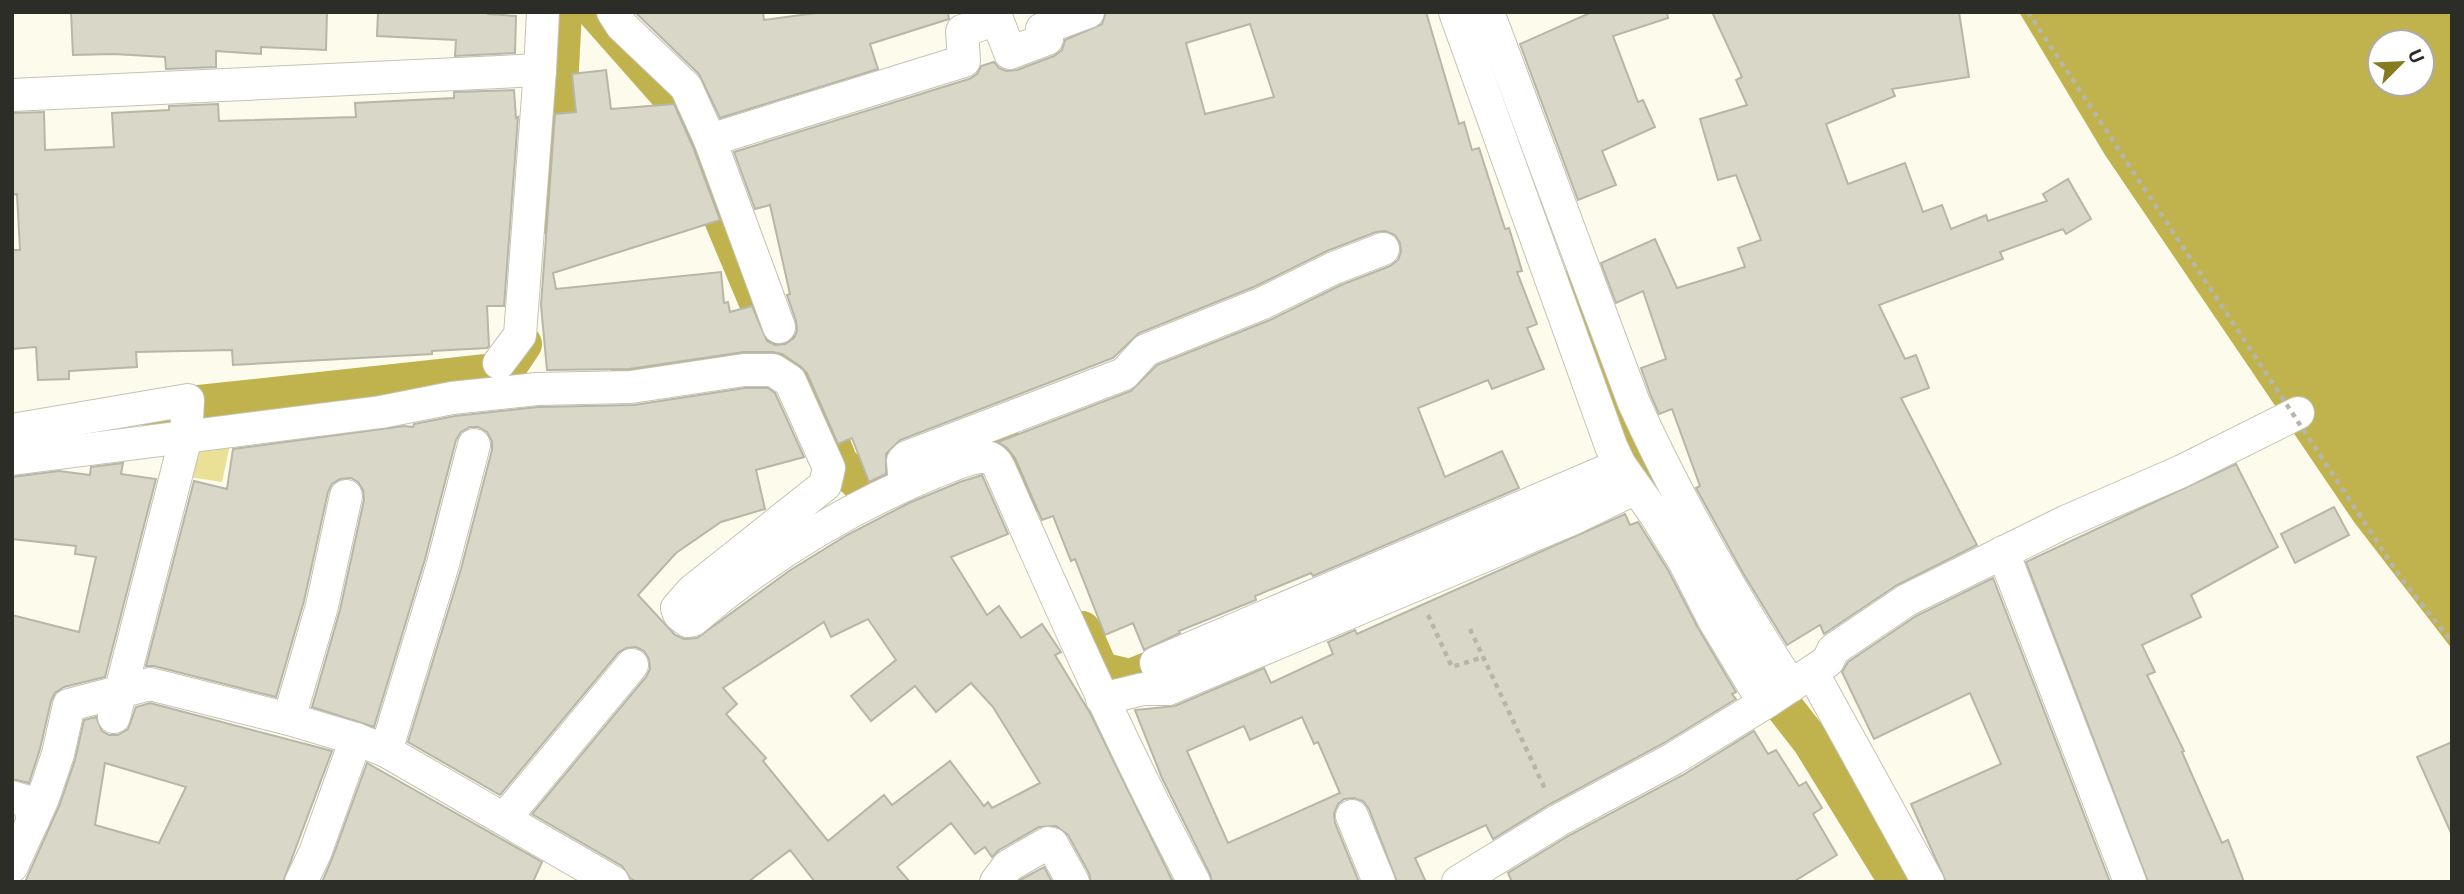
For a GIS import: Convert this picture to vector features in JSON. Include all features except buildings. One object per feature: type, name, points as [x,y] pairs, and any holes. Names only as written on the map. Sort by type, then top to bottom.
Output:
[{"type":"street","points":[[499,363],[520,335],[543,12]]},
{"type":"street","points":[[612,12],[622,26],[686,87],[710,140],[779,327]]},
{"type":"street","points":[[710,140],[964,61],[962,31],[997,19],[1010,53],[1047,39],[1042,29],[1088,12]]},
{"type":"street","points":[[1728,614],[1634,403],[1491,19],[1459,25],[1598,414],[1630,479],[1684,561],[1785,690],[1923,880]]},
{"type":"street","points":[[12,95],[540,70]]},
{"type":"street","points":[[1540,250],[1572,238]]},
{"type":"street","points":[[904,475],[907,457],[1124,373],[1146,350],[1263,303],[1334,268],[1383,249]]},
{"type":"street","points":[[12,459],[380,412],[452,398],[537,389],[631,387],[744,370],[773,370],[790,381],[829,468],[827,480],[825,485],[692,591],[677,608],[684,617],[693,620],[780,552],[904,475],[982,457],[995,461],[1102,699],[1194,882]]},
{"type":"street","points":[[12,430],[188,400],[186,437],[116,705]]},
{"type":"street","points":[[1458,882],[1559,820],[1673,759],[1785,690],[1828,661],[1833,650],[1908,600],[2065,522],[2182,471],[2298,413]]},
{"type":"street","points":[[386,751],[443,564],[474,445]]},
{"type":"street","points":[[1102,699],[1143,689],[1168,689],[1572,519],[1630,479]]},
{"type":"street","points":[[289,719],[322,606],[346,496]]},
{"type":"street","points":[[2003,552],[2130,882]]},
{"type":"street","points":[[505,818],[632,665]]},
{"type":"street","points":[[12,866],[43,798],[58,754],[69,705],[116,705],[150,684],[289,719],[386,751],[613,882]]},
{"type":"street","points":[[301,882],[315,853],[356,739]]},
{"type":"street","points":[[12,797],[29,802],[33,821]]},
{"type":"street","points":[[1352,816],[1379,882]]},
{"type":"street","points":[[996,882],[1008,866],[1048,843],[1052,844],[1073,882]]},
{"type":"path","points":[[2028,12],[2401,578],[2452,642]]},
{"type":"path","points":[[1423,603],[1452,667],[1483,657]]},
{"type":"path","points":[[1470,629],[1559,820]]},
{"type":"shaded area","points":[[2019,12],[2452,12],[2452,649],[2354,522],[2105,155]]},
{"type":"shaded area","points":[[232,436],[222,482],[182,476],[191,440]]},
{"type":"waterway","points":[[542,215],[559,87],[563,12]]},
{"type":"waterway","points":[[596,12],[672,98],[775,343],[809,385],[839,463],[858,481],[998,434],[1025,497]]},
{"type":"waterway","points":[[1570,289],[1641,472],[1662,507]]},
{"type":"waterway","points":[[152,409],[505,371],[523,344]]},
{"type":"waterway","points":[[630,373],[763,346]]},
{"type":"waterway","points":[[1082,630],[1100,671],[1130,678],[1192,654]]},
{"type":"waterway","points":[[1756,664],[1774,694],[1811,741],[1898,882]]}]
